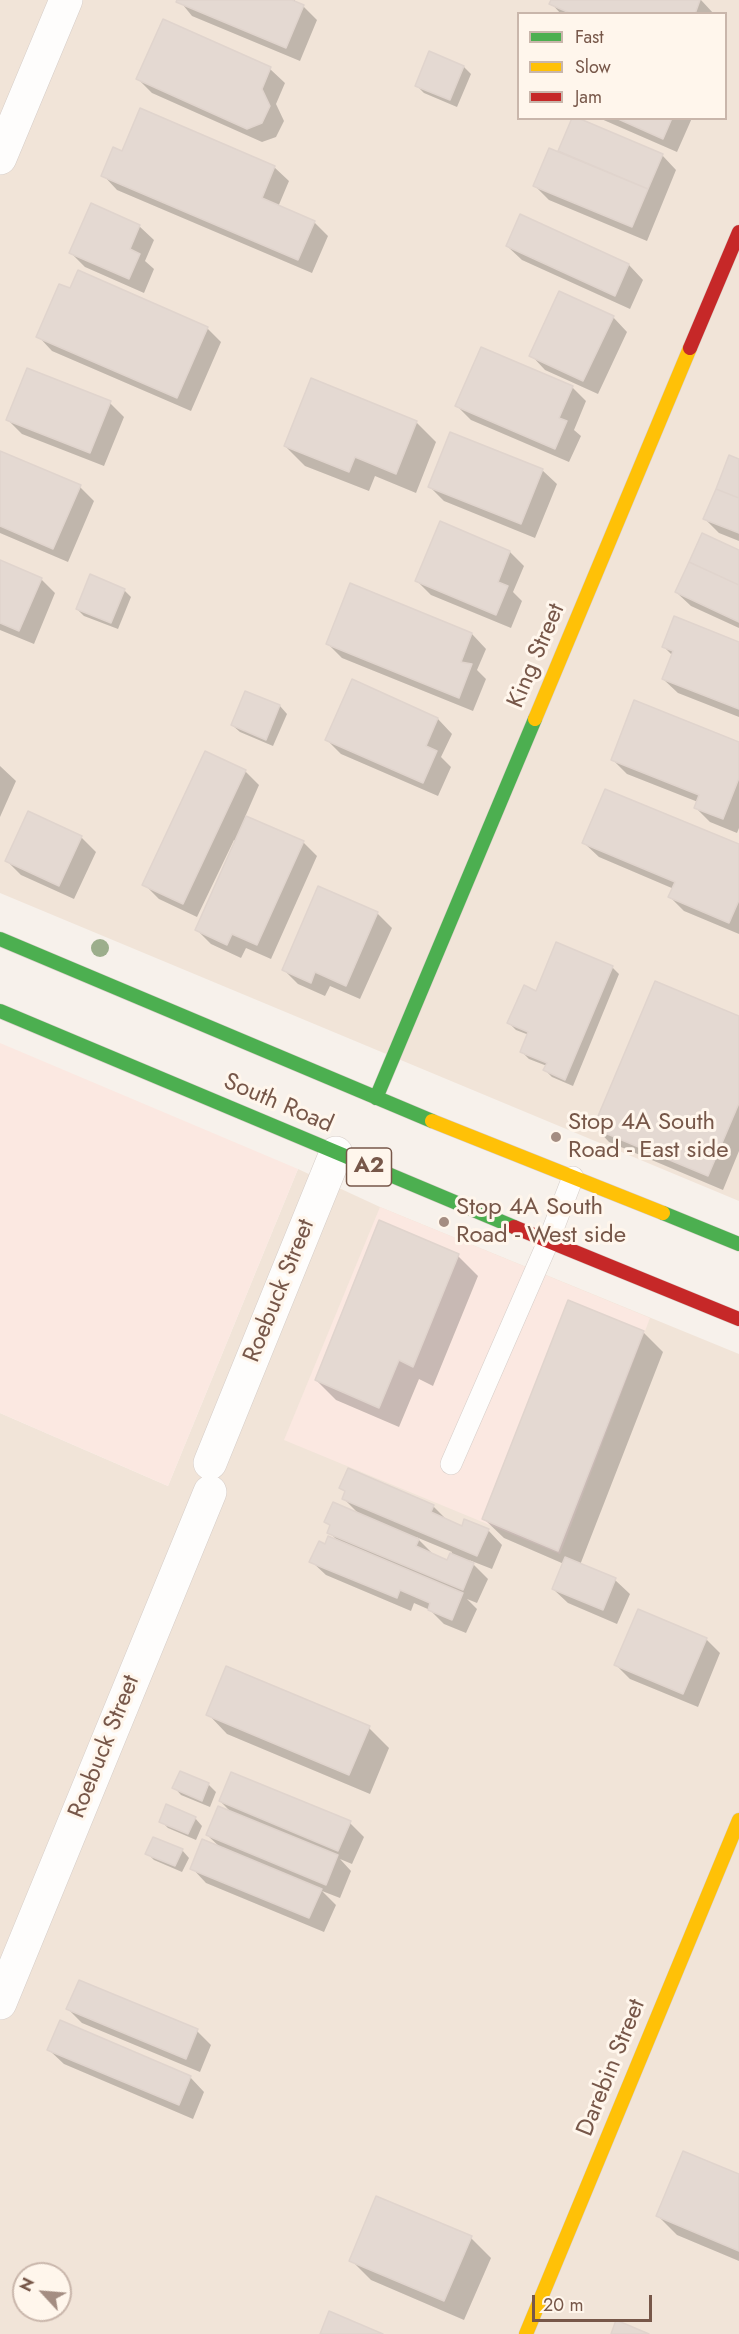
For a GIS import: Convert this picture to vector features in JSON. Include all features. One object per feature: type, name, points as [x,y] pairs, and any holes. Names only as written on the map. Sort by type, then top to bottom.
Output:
[{"type":"main road","name":"King Street","points":[[376,1098],[739,232]]},
{"type":"main road","name":"South Road","points":[[0,939],[376,1098],[739,1244]]},
{"type":"main road","name":"South Road","points":[[0,1011],[548,1242],[739,1319]]},
{"type":"main road","name":"Darebin Street","points":[[526,2334],[739,1820]]},
{"type":"street","points":[[0,158],[66,0]]},
{"type":"street","name":"Roebuck Street","points":[[0,2003],[210,1478],[336,1153]]},
{"type":"lane","points":[[451,1464],[548,1242],[573,1177]]},
{"type":"shaded area","points":[[0,0],[739,0],[739,1201],[0,893]]},
{"type":"shaded area","points":[[0,1043],[298,1169],[168,1486],[0,1413]]},
{"type":"shaded area","points":[[298,1169],[380,1207],[739,1354],[739,2334],[0,2334],[0,1413],[168,1486]]},
{"type":"shaded area","points":[[380,1207],[650,1318],[560,1554],[284,1440]]},
{"type":"building","points":[[177,0],[292,0],[304,5],[286,48],[176,2]]},
{"type":"building","points":[[551,0],[700,0],[696,12],[567,12],[549,4]]},
{"type":"building","points":[[163,19],[271,67],[262,89],[270,106],[262,123],[247,129],[136,79]]},
{"type":"building","points":[[429,51],[464,66],[450,100],[415,86]]},
{"type":"building","points":[[140,108],[275,166],[262,198],[315,221],[298,260],[101,176],[113,147],[122,151]]},
{"type":"building","points":[[571,120],[583,120],[663,154],[648,189],[558,151]]},
{"type":"building","points":[[620,120],[671,120],[663,139]]},
{"type":"building","points":[[549,148],[648,189],[632,227],[533,186]]},
{"type":"building","points":[[91,203],[140,225],[130,249],[140,254],[129,279],[69,253]]},
{"type":"building","points":[[520,214],[629,264],[615,296],[506,246]]},
{"type":"building","points":[[78,270],[208,327],[177,398],[36,337],[59,284],[70,288]]},
{"type":"building","points":[[559,291],[614,316],[583,381],[529,356]]},
{"type":"building","points":[[481,347],[573,386],[559,418],[567,421],[555,449],[455,406]]},
{"type":"building","points":[[27,368],[111,401],[90,453],[6,420]]},
{"type":"building","points":[[311,378],[417,421],[396,474],[355,457],[349,472],[284,446]]},
{"type":"building","points":[[450,432],[543,469],[521,524],[428,487]]},
{"type":"building","points":[[0,451],[81,485],[53,549],[0,526]]},
{"type":"building","points":[[729,455],[739,459],[739,498],[716,489]]},
{"type":"building","points":[[716,489],[739,498],[739,533],[703,519]]},
{"type":"building","points":[[440,521],[510,551],[498,582],[508,586],[496,615],[415,581]]},
{"type":"building","points":[[702,533],[739,550],[739,585],[689,562]]},
{"type":"building","points":[[0,560],[42,578],[19,631],[0,623]]},
{"type":"building","points":[[689,562],[739,585],[739,622],[675,592]]},
{"type":"building","points":[[90,574],[125,589],[111,623],[76,609]]},
{"type":"building","points":[[350,583],[472,633],[461,662],[472,664],[459,698],[326,644]]},
{"type":"building","points":[[674,616],[739,642],[739,709],[662,679],[673,651],[662,647]]},
{"type":"building","points":[[352,679],[438,718],[426,746],[437,751],[423,783],[325,740]]},
{"type":"building","points":[[245,691],[280,705],[266,740],[231,725]]},
{"type":"building","points":[[634,700],[739,742],[739,778],[723,819],[694,808],[699,795],[611,760]]},
{"type":"building","points":[[205,751],[246,770],[183,904],[142,885]]},
{"type":"building","points":[[605,789],[739,844],[739,900],[729,923],[668,897],[675,882],[582,843]]},
{"type":"building","points":[[28,811],[82,836],[59,886],[5,861]]},
{"type":"building","points":[[246,816],[304,841],[257,945],[232,934],[227,945],[195,930]]},
{"type":"building","points":[[318,886],[378,912],[346,986],[315,972],[311,983],[282,970]]},
{"type":"building","points":[[556,942],[613,966],[565,1080],[543,1070],[547,1063],[520,1052],[528,1032],[507,1023],[524,985],[536,991]]},
{"type":"building","points":[[655,981],[739,1016],[739,1103],[708,1176],[593,1128]]},
{"type":"building","points":[[379,1220],[459,1254],[413,1367],[399,1360],[379,1408],[315,1380]]},
{"type":"building","points":[[568,1300],[644,1331],[558,1551],[482,1519]]},
{"type":"building","points":[[348,1468],[434,1505],[431,1512],[462,1526],[464,1519],[489,1529],[477,1556],[342,1499],[345,1491],[339,1488]]},
{"type":"building","points":[[333,1502],[419,1539],[416,1546],[447,1560],[450,1553],[474,1563],[463,1590],[327,1533],[330,1525],[324,1522]]},
{"type":"building","points":[[328,1536],[463,1593],[452,1620],[428,1610],[430,1603],[400,1590],[397,1598],[309,1562],[319,1541],[325,1544]]},
{"type":"building","points":[[565,1557],[616,1578],[603,1610],[552,1589]]},
{"type":"building","points":[[638,1609],[707,1638],[683,1694],[614,1665]]},
{"type":"building","points":[[226,1666],[370,1726],[349,1775],[206,1715]]},
{"type":"building","points":[[180,1771],[209,1783],[202,1801],[172,1788]]},
{"type":"building","points":[[231,1772],[351,1821],[338,1851],[219,1801]]},
{"type":"building","points":[[166,1804],[196,1817],[188,1834],[159,1822]]},
{"type":"building","points":[[218,1806],[338,1855],[326,1885],[206,1835]]},
{"type":"building","points":[[153,1837],[183,1849],[175,1866],[145,1854]]},
{"type":"building","points":[[202,1839],[322,1889],[309,1918],[190,1869]]},
{"type":"building","points":[[79,1980],[198,2029],[186,2059],[66,2009]]},
{"type":"building","points":[[60,2020],[191,2076],[179,2105],[47,2050]]},
{"type":"building","points":[[683,2151],[739,2174],[739,2251],[656,2216]]},
{"type":"building","points":[[376,2196],[472,2236],[444,2301],[349,2261]]},
{"type":"building","points":[[329,2311],[383,2334],[320,2334]]},
{"type":"building","points":[[616,2320],[649,2334],[611,2334]]},
{"type":"traffic: fast","points":[[376,1098],[535,719]]},
{"type":"traffic: fast","points":[[0,939],[432,1121]]},
{"type":"traffic: fast","points":[[0,1011],[514,1227]]},
{"type":"traffic: fast","points":[[663,1213],[739,1244]]},
{"type":"traffic: slow","points":[[535,719],[690,348]]},
{"type":"traffic: slow","points":[[432,1121],[663,1213]]},
{"type":"traffic: slow","points":[[526,2334],[739,1820]]},
{"type":"traffic: jam","points":[[690,348],[739,232]]},
{"type":"traffic: jam","points":[[514,1227],[739,1319]]},
{"type":"place","name":"Stop 4A South Road - East side","points":[[556,1137]]},
{"type":"place","name":"Stop 4A South Road - West side","points":[[444,1222]]}]
